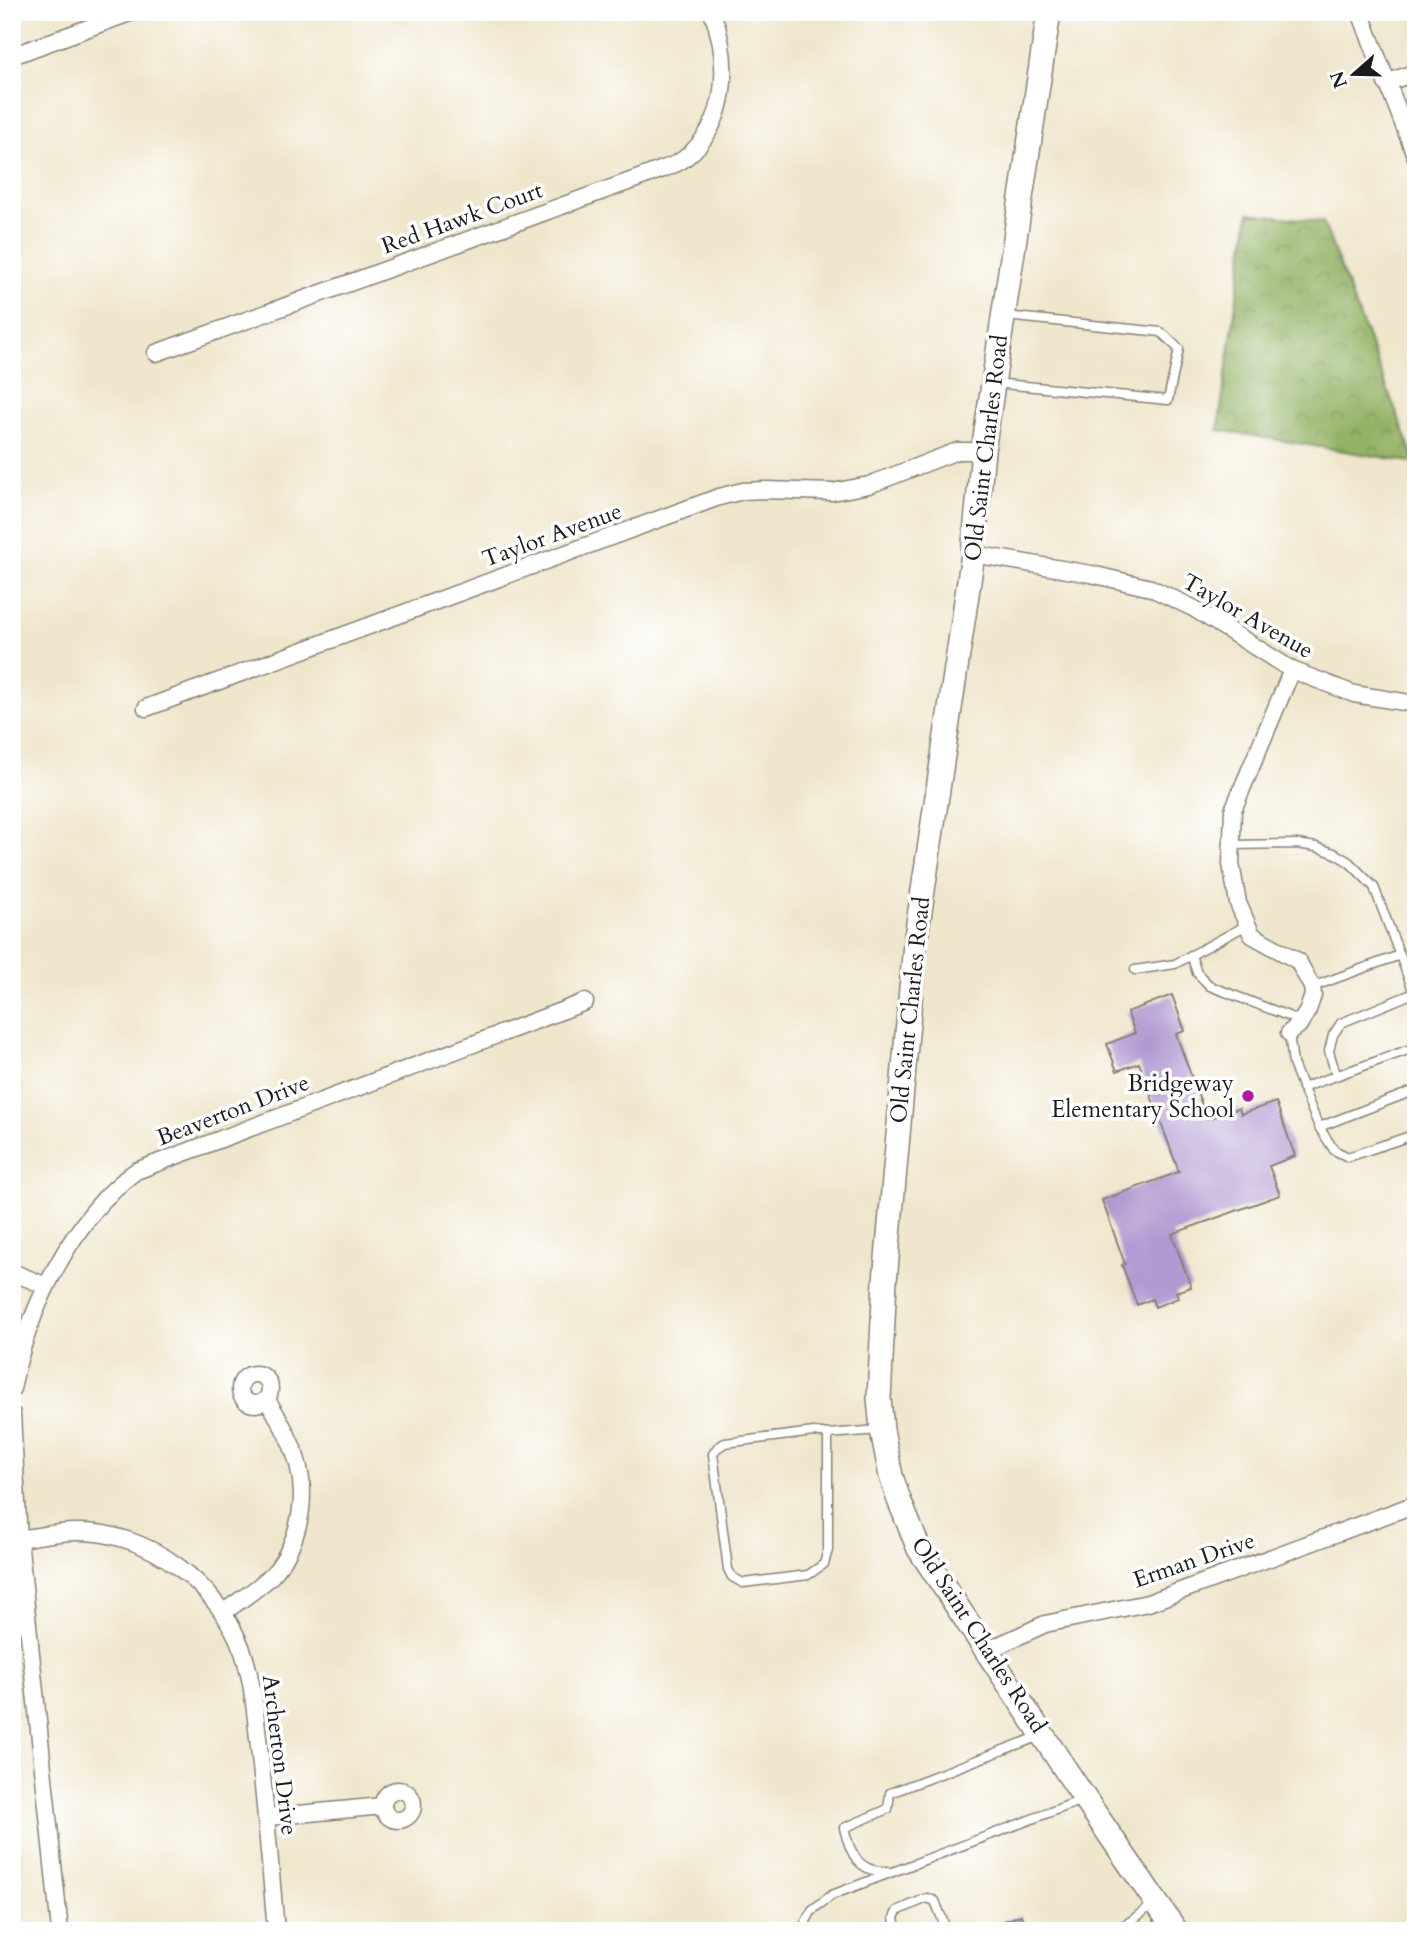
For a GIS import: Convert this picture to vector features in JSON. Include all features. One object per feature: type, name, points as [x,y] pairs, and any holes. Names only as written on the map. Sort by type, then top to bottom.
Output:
[{"type":"street","points":[[12,56],[132,12]]},
{"type":"street","name":"Red Hawk Court","points":[[156,353],[684,160],[706,133],[721,102],[724,66],[720,34],[712,12]]},
{"type":"street","name":"Old Saint Charles Road","points":[[1049,12],[983,451],[973,554],[915,944],[878,1370],[881,1430],[898,1500],[919,1549],[1176,1931]]},
{"type":"street","points":[[1360,12],[1416,157]]},
{"type":"street","points":[[1386,83],[1416,72]]},
{"type":"street","name":"Taylor Avenue","points":[[146,708],[719,497],[765,489],[832,492],[869,485],[957,451],[983,451]]},
{"type":"street","name":"Taylor Avenue","points":[[973,554],[1151,587],[1193,608],[1292,670],[1354,694],[1416,704]]},
{"type":"street","points":[[1289,1033],[1301,1021],[1312,995],[1312,987],[1298,961],[1252,935],[1238,903],[1231,864],[1233,810],[1292,670]]},
{"type":"street","name":"Beaverton Drive","points":[[12,1389],[22,1347],[46,1286],[94,1208],[116,1185],[136,1171],[585,1002]]},
{"type":"street","points":[[12,1272],[46,1286]]},
{"type":"street","points":[[224,1612],[272,1574],[289,1549],[301,1517],[302,1484],[299,1467],[292,1444],[267,1400]]},
{"type":"street","points":[[12,1415],[19,1539],[60,1931]]},
{"type":"street","name":"Erman Drive","points":[[986,1651],[1045,1624],[1148,1603],[1416,1504]]},
{"type":"street","name":"Archerton Drive","points":[[19,1539],[78,1532],[121,1538],[138,1544],[155,1551],[186,1572],[224,1612],[243,1652],[254,1703],[276,1931]]},
{"type":"street","points":[[267,1817],[383,1806]]},
{"type":"lane","points":[[993,383],[1146,400],[1168,400],[1178,349],[1161,332],[1003,316]]},
{"type":"lane","points":[[1232,845],[1297,844],[1334,853],[1349,862],[1374,887],[1415,995],[1341,1023],[1333,1035],[1329,1051],[1336,1075]]},
{"type":"lane","points":[[1135,970],[1175,964],[1247,925]]},
{"type":"lane","points":[[1312,987],[1400,955]]},
{"type":"lane","points":[[1191,956],[1197,972],[1210,986],[1301,1021]]},
{"type":"lane","points":[[1289,1033],[1293,1065],[1319,1127],[1334,1150],[1348,1157],[1416,1134]]},
{"type":"lane","points":[[1302,1088],[1416,1046]]},
{"type":"lane","points":[[1319,1127],[1416,1090]]},
{"type":"lane","points":[[828,1434],[828,1550],[824,1563],[808,1575],[743,1583],[732,1577],[728,1570],[713,1454],[717,1448],[725,1443],[814,1432],[828,1434],[881,1430]]},
{"type":"lane","points":[[895,1871],[877,1872],[855,1860],[844,1828],[888,1809],[890,1793],[1043,1735]]},
{"type":"lane","points":[[801,1931],[812,1910],[824,1899],[1085,1799]]},
{"type":"lane","points":[[897,1931],[894,1918],[897,1911],[927,1898],[935,1901],[947,1931]]},
{"type":"lane","points":[[1113,1931],[1142,1914],[1156,1901]]},
{"type":"green space","points":[[1249,213],[1323,222],[1416,463],[1218,430]]},
{"type":"building","points":[[1172,995],[1185,1031],[1176,1034],[1207,1119],[1239,1108],[1241,1114],[1276,1102],[1295,1156],[1269,1166],[1280,1195],[1172,1234],[1191,1287],[1176,1292],[1178,1298],[1155,1307],[1152,1299],[1137,1305],[1102,1200],[1179,1172],[1139,1063],[1117,1071],[1107,1044],[1135,1033],[1127,1012]]},
{"type":"building","points":[[1021,1915],[1026,1931],[982,1931],[982,1929]]},
{"type":"place","name":"Bridgeway Elementary School","points":[[1248,1096]]}]
